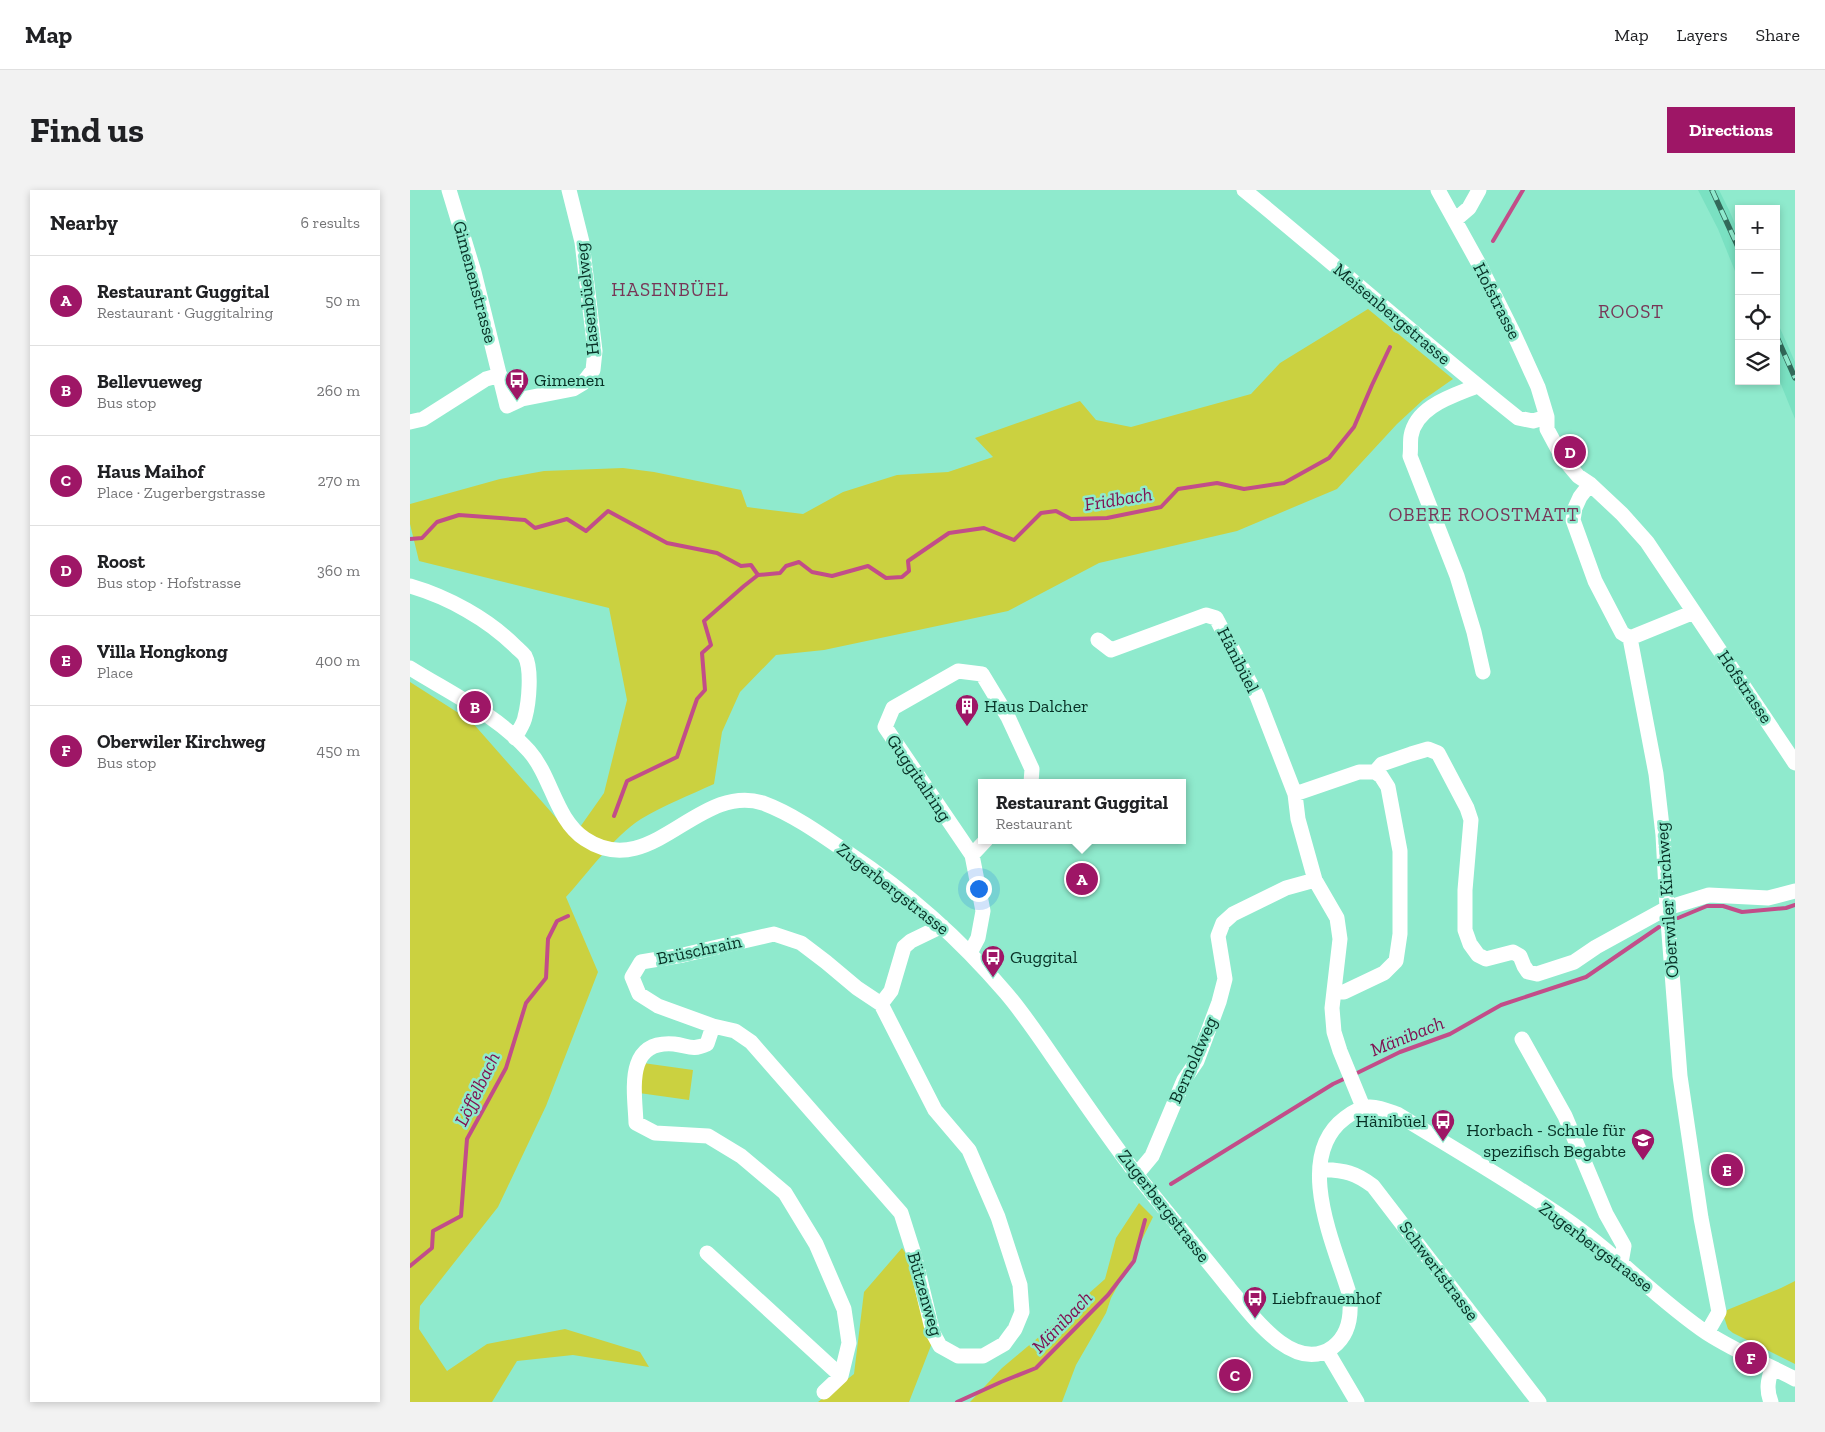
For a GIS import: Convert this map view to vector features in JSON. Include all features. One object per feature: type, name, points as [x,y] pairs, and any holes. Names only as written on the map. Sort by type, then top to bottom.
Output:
[{"type":"street","name":"Gimenenstrasse","points":[[450,190],[474,272],[500,375]]},
{"type":"street","name":"Hasenbüelweg","points":[[500,375],[507,406],[522,399],[573,389],[588,379],[593,370],[595,351],[582,242],[569,190]]},
{"type":"street","name":"Meisenbergstrasse","points":[[1244,190],[1477,386],[1518,418],[1538,420],[1547,417]]},
{"type":"street","name":"Hofstrasse","points":[[1438,190],[1513,332],[1538,387],[1547,417],[1547,429],[1562,457],[1578,476],[1590,484],[1622,514],[1647,542],[1795,763]]},
{"type":"street","points":[[1455,220],[1469,208],[1479,190]]},
{"type":"street","points":[[410,422],[423,419],[486,379],[500,375]]},
{"type":"street","points":[[1477,386],[1431,407],[1418,419],[1411,436],[1410,456],[1457,576],[1474,632],[1483,672]]},
{"type":"street","name":"Oberwiler Kirchweg","points":[[1590,484],[1580,496],[1574,508],[1573,520],[1595,581],[1622,633],[1630,638],[1656,774],[1663,835],[1680,1076],[1719,1312],[1707,1333]]},
{"type":"street","points":[[410,586],[446,599],[490,625],[510,640],[524,655],[528,672],[528,695],[525,718],[515,738]]},
{"type":"street","points":[[1630,638],[1694,612]]},
{"type":"street","name":"Hänibüel","points":[[1098,640],[1111,650],[1206,615],[1216,618],[1257,696],[1295,794],[1298,819],[1315,880],[1337,918],[1340,939],[1334,992],[1334,1032],[1346,1067],[1363,1106]]},
{"type":"street","name":"Zugerbergstrasse","points":[[410,668],[474,707],[515,738],[541,767],[567,821],[584,838],[600,847],[614,850],[631,850],[665,836],[712,808],[729,801],[748,800],[782,811],[798,820],[898,888],[970,953],[1007,994],[1028,1020],[1166,1212],[1255,1318],[1280,1343],[1288,1348],[1307,1354],[1327,1351]]},
{"type":"street","name":"Guggitalring","points":[[970,953],[978,938],[983,911],[972,854],[885,727],[893,708],[958,671],[982,674],[1008,717],[1032,769],[1031,779]]},
{"type":"street","points":[[1375,772],[1382,764],[1428,749],[1438,752],[1467,808],[1471,820],[1465,890],[1465,930],[1470,944],[1478,955],[1486,960],[1513,952],[1520,956],[1528,972],[1537,974],[1574,962],[1596,947],[1667,908],[1709,895],[1768,898],[1795,891]]},
{"type":"street","points":[[1295,794],[1359,772],[1375,772],[1381,776],[1388,787],[1400,851],[1400,934],[1396,961],[1384,974],[1344,992],[1334,992]]},
{"type":"street","points":[[972,854],[982,844]]},
{"type":"street","name":"Bernoldweg","points":[[1137,1174],[1152,1156],[1184,1080],[1197,1062],[1219,1002],[1225,979],[1218,936],[1223,923],[1233,914],[1286,888],[1315,880]]},
{"type":"street","points":[[881,1004],[891,991],[904,947],[911,940],[942,926]]},
{"type":"street","name":"Brüschrain","points":[[712,1026],[658,1006],[639,994],[632,977],[641,962],[683,955],[774,934],[800,943],[857,988],[881,1004]]},
{"type":"street","name":"Bützenweg","points":[[712,1026],[735,1031],[751,1042],[901,1213],[914,1254],[933,1333],[940,1346],[958,1356],[983,1356],[1004,1344],[1015,1329],[1022,1312],[1020,1285],[998,1217],[969,1150],[935,1110],[881,1004]]},
{"type":"street","points":[[712,1026],[707,1044],[697,1048],[672,1044],[654,1047],[641,1055],[635,1070],[634,1097],[636,1123],[655,1133],[708,1136],[741,1156],[785,1193],[816,1244],[844,1310],[849,1343],[841,1376],[824,1392]]},
{"type":"street","points":[[1522,1039],[1565,1116],[1606,1214],[1624,1246],[1621,1263]]},
{"type":"street","points":[[1357,1402],[1327,1351],[1338,1343],[1345,1332],[1349,1322],[1351,1305],[1322,1207],[1320,1169],[1321,1153],[1329,1134],[1337,1124],[1363,1106]]},
{"type":"street","name":"Zugerbergstrasse","points":[[1363,1106],[1378,1107],[1397,1114],[1569,1222],[1707,1333],[1741,1353],[1795,1379]]},
{"type":"street","name":"Schwertstrasse","points":[[1320,1169],[1345,1171],[1359,1175],[1373,1186],[1539,1402]]},
{"type":"street","points":[[707,1252],[841,1376]]},
{"type":"street","points":[[1771,1402],[1767,1394],[1768,1380],[1772,1368]]},
{"type":"shaded area","points":[[1698,190],[1719,190],[1729,210],[1735,224],[1735,271],[1718,229]]},
{"type":"shaded area","points":[[1368,309],[1453,379],[1423,400],[1397,424],[1337,489],[1237,531],[1099,563],[1008,611],[824,650],[776,655],[740,692],[722,732],[714,784],[659,809],[631,826],[611,845],[566,897],[598,972],[546,1106],[498,1207],[420,1306],[419,1329],[447,1371],[487,1344],[565,1329],[640,1352],[649,1367],[573,1355],[517,1361],[492,1402],[410,1402],[410,682],[471,721],[573,837],[604,793],[627,700],[609,608],[419,561],[410,524],[410,504],[500,479],[544,471],[623,468],[654,472],[741,490],[747,507],[803,514],[843,492],[897,475],[948,472],[993,457],[975,438],[1080,401],[1096,420],[1131,427],[1251,394],[1280,363]]},
{"type":"shaded area","points":[[1780,328],[1795,362],[1795,419],[1780,382]]},
{"type":"shaded area","points":[[643,1063],[693,1070],[689,1100],[639,1093]]},
{"type":"shaded area","points":[[1139,1203],[1153,1217],[1111,1298],[1106,1313],[1076,1365],[1062,1402],[970,1402],[1002,1368],[1105,1279],[1116,1238]]},
{"type":"shaded area","points":[[902,1248],[922,1277],[932,1343],[909,1402],[818,1402],[854,1374],[864,1292]]},
{"type":"shaded area","points":[[1795,1281],[1795,1364],[1733,1333],[1728,1329],[1724,1317],[1727,1310]]},
{"type":"waterway","name":"Fridbach","points":[[1493,241],[1523,190]]},
{"type":"waterway","name":"Fridbach","points":[[614,816],[627,781],[677,757],[697,699],[705,690],[702,653],[711,645],[704,621],[758,575],[780,573],[786,566],[799,562],[812,572],[832,576],[868,566],[886,578],[902,577],[909,571],[908,561],[949,533],[984,528],[1014,540],[1041,513],[1056,511],[1071,519],[1107,518],[1161,507],[1178,489],[1217,483],[1244,489],[1284,483],[1329,458],[1354,427],[1390,347]]},
{"type":"waterway","points":[[410,539],[422,538],[437,522],[459,515],[525,520],[535,528],[567,519],[586,531],[608,511],[667,543],[717,553],[741,566],[751,565],[758,575]]},
{"type":"waterway","name":"Mänibach","points":[[1678,918],[1707,906],[1723,906],[1742,912],[1786,908],[1795,905]]},
{"type":"waterway","name":"Löffelbach","points":[[410,1266],[432,1248],[433,1231],[461,1216],[467,1139],[506,1068],[526,1003],[546,978],[548,939],[557,921],[568,916]]},
{"type":"waterway","name":"Mänibach","points":[[1353,1075],[1400,1052],[1450,1034],[1501,1005],[1586,977],[1659,927]]},
{"type":"waterway","name":"Mänibach","points":[[1171,1184],[1333,1084],[1346,1078]]},
{"type":"waterway","name":"Mänibach","points":[[957,1402],[1036,1368],[1108,1295],[1134,1261],[1145,1220]]},
{"type":"railway","points":[[1712,190],[1735,240]]},
{"type":"railway","points":[[1778,340],[1795,378]]},
{"type":"place","name":"Gimenen","points":[[517,401]]},
{"type":"place","name":"Roost","points":[[1570,452]]},
{"type":"place","name":"Bellevueweg","points":[[475,707]]},
{"type":"place","name":"Haus Dalcher","points":[[967,727]]},
{"type":"place","name":"Restaurant Guggital","points":[[1082,879]]},
{"type":"place","name":"Guggital","points":[[993,978]]},
{"type":"place","name":"Hänibüel","points":[[1443,1142]]},
{"type":"place","name":"Horbach - Schule für spezifisch Begabte","points":[[1643,1161]]},
{"type":"place","name":"Villa Hongkong","points":[[1727,1170]]},
{"type":"place","name":"Liebfrauenhof","points":[[1255,1319]]},
{"type":"place","name":"Oberwiler Kirchweg","points":[[1751,1358]]},
{"type":"place","name":"Haus Maihof","points":[[1235,1375]]},
{"type":"district","name":"HASENBÜEL","points":[[670,289]]},
{"type":"district","name":"ROOST","points":[[1631,311]]},
{"type":"district","name":"OBERE ROOSTMATT","points":[[1484,514]]}]
